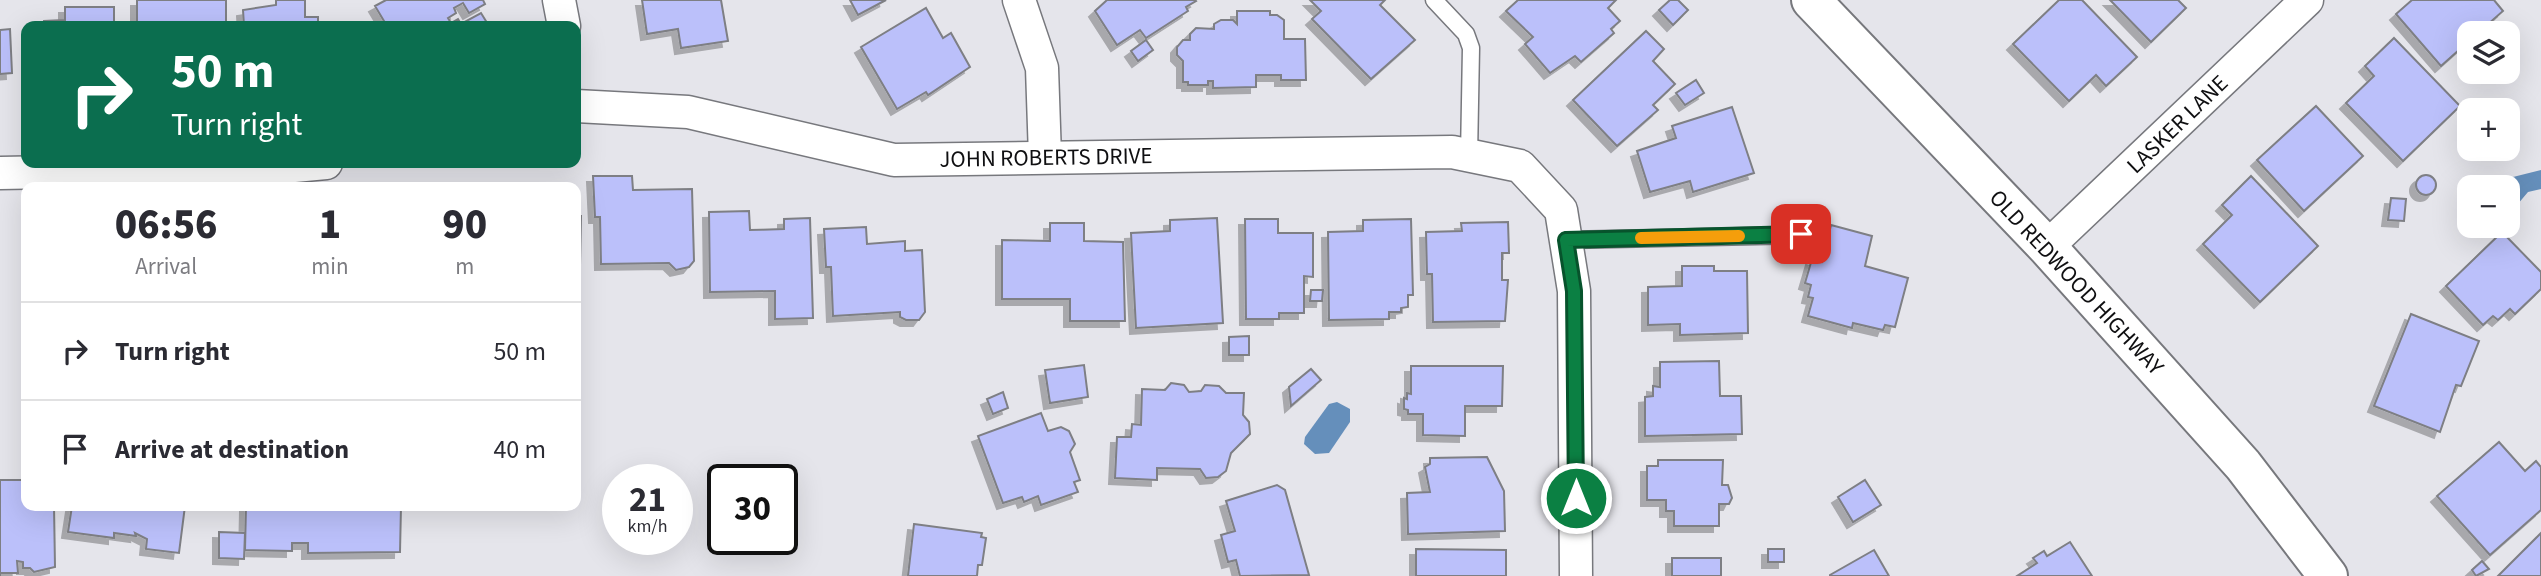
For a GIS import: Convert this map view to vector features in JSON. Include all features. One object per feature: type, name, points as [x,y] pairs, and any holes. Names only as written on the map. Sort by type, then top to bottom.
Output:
[{"type":"main road","name":"OLD REDWOOD HIGHWAY","points":[[1811,0],[2047,247],[2243,465],[2328,576]]},
{"type":"street","points":[[559,0],[563,21]]},
{"type":"street","points":[[1019,0],[1042,68],[1045,157]]},
{"type":"street","name":"LASKER LANE","points":[[2047,247],[2307,0]]},
{"type":"street","name":"JOHN ROBERTS DRIVE","points":[[581,106],[688,112],[894,160],[1452,152],[1520,166],[1561,210],[1566,240]]},
{"type":"street","points":[[0,173],[282,168]]},
{"type":"street","points":[[1566,240],[1574,291],[1576,576]]},
{"type":"lane","points":[[1434,0],[1466,34],[1471,48],[1469,156]]},
{"type":"lane","points":[[1566,240],[1801,234]]},
{"type":"water","points":[[2541,170],[2541,189],[2528,192],[2520,201],[2520,175]]},
{"type":"water","points":[[1337,402],[1350,409],[1350,422],[1329,453],[1315,454],[1304,444],[1305,437],[1329,404]]},
{"type":"building","points":[[137,0],[226,0],[226,21],[137,21]]},
{"type":"building","points":[[276,0],[305,0],[305,17],[318,17],[318,21],[244,21],[243,10],[276,5]]},
{"type":"building","points":[[386,0],[483,0],[485,4],[469,13],[463,3],[454,8],[456,13],[448,18],[450,21],[384,21],[375,6]]},
{"type":"building","points":[[642,0],[721,0],[728,41],[681,48],[678,29],[647,34]]},
{"type":"building","points":[[850,0],[886,0],[858,15]]},
{"type":"building","points":[[1107,0],[1196,1],[1186,7],[1188,11],[1146,38],[1140,30],[1117,45],[1095,11]]},
{"type":"building","points":[[1310,0],[1385,0],[1380,5],[1415,40],[1371,79],[1312,19],[1321,11]]},
{"type":"building","points":[[1518,0],[1616,0],[1608,8],[1620,21],[1611,29],[1614,33],[1581,62],[1575,56],[1550,73],[1525,44],[1533,37],[1506,11]]},
{"type":"building","points":[[1670,0],[1678,0],[1688,10],[1673,25],[1659,10]]},
{"type":"building","points":[[2059,0],[2082,0],[2137,57],[2106,86],[2096,75],[2069,101],[2013,44]]},
{"type":"building","points":[[2110,0],[2178,0],[2186,8],[2151,42]]},
{"type":"building","points":[[2412,0],[2494,0],[2503,11],[2492,21],[2457,21],[2457,52],[2441,66],[2396,14]]},
{"type":"building","points":[[65,7],[114,7],[114,21],[44,21],[65,20]]},
{"type":"building","points":[[926,8],[943,38],[951,33],[970,67],[928,95],[926,92],[897,109],[861,47]]},
{"type":"building","points":[[1237,11],[1270,11],[1270,15],[1277,15],[1284,20],[1284,39],[1305,39],[1306,80],[1281,80],[1281,75],[1256,75],[1256,87],[1213,88],[1213,81],[1208,81],[1208,85],[1188,85],[1188,82],[1183,82],[1183,61],[1177,55],[1177,47],[1183,40],[1190,40],[1190,34],[1196,28],[1214,29],[1214,24],[1221,20],[1233,20],[1237,24]]},
{"type":"building","points":[[481,13],[486,21],[466,21]]},
{"type":"building","points":[[10,29],[12,73],[0,74],[0,30]]},
{"type":"building","points":[[1646,31],[1664,49],[1653,61],[1675,84],[1653,105],[1658,110],[1617,146],[1573,100]]},
{"type":"building","points":[[2394,38],[2457,103],[2457,109],[2403,161],[2346,103],[2374,76],[2365,66]]},
{"type":"building","points":[[1146,40],[1153,50],[1138,61],[1131,51]]},
{"type":"building","points":[[1696,80],[1704,93],[1685,105],[1676,93]]},
{"type":"building","points":[[2316,106],[2363,156],[2304,211],[2257,160]]},
{"type":"building","points":[[1732,107],[1754,173],[1693,192],[1690,181],[1650,192],[1637,151],[1676,138],[1672,126]]},
{"type":"building","points":[[2426,175],[2433,178],[2436,185],[2433,192],[2426,195],[2419,192],[2416,185],[2419,178]]},
{"type":"building","points":[[593,176],[632,176],[633,190],[692,189],[694,261],[689,267],[676,270],[669,263],[601,264],[600,217],[595,217]]},
{"type":"building","points":[[2251,176],[2318,246],[2260,302],[2203,244],[2232,215],[2222,205]]},
{"type":"building","points":[[2391,198],[2406,199],[2404,221],[2388,220]]},
{"type":"building","points":[[749,211],[750,230],[784,229],[784,219],[810,218],[813,318],[775,319],[775,291],[710,292],[709,212]]},
{"type":"building","points":[[1217,218],[1223,323],[1136,328],[1131,233],[1170,231],[1170,220]]},
{"type":"building","points":[[1245,219],[1278,219],[1278,233],[1313,233],[1313,277],[1304,276],[1304,313],[1279,313],[1279,319],[1246,319]]},
{"type":"building","points":[[1411,219],[1413,295],[1408,295],[1408,307],[1401,308],[1401,312],[1389,312],[1389,319],[1329,320],[1328,232],[1363,231],[1363,220]]},
{"type":"building","points":[[1508,222],[1509,253],[1502,253],[1502,280],[1508,280],[1505,321],[1433,322],[1432,274],[1427,274],[1426,232],[1462,231],[1461,223]]},
{"type":"building","points":[[1050,223],[1084,223],[1084,241],[1123,242],[1125,321],[1070,321],[1070,299],[1002,299],[1002,240],[1050,241]]},
{"type":"building","points":[[1831,225],[1872,236],[1865,266],[1908,278],[1895,327],[1885,325],[1883,330],[1853,323],[1852,328],[1808,316],[1813,298],[1808,297],[1811,285],[1805,283],[1812,259],[1822,262]]},
{"type":"building","points":[[866,227],[867,244],[905,241],[905,251],[922,250],[925,312],[919,320],[906,320],[900,317],[900,312],[833,316],[831,267],[826,267],[824,229]]},
{"type":"building","points":[[2496,238],[2508,238],[2541,272],[2541,289],[2515,314],[2510,309],[2498,320],[2493,316],[2483,325],[2446,286]]},
{"type":"building","points":[[1682,266],[1714,266],[1714,271],[1747,271],[1748,333],[1680,335],[1680,324],[1648,325],[1648,287],[1682,286]]},
{"type":"building","points":[[1311,290],[1323,290],[1322,301],[1310,301]]},
{"type":"building","points":[[2411,314],[2479,341],[2461,386],[2456,385],[2440,432],[2374,406]]},
{"type":"building","points":[[1249,336],[1249,355],[1229,355],[1229,337]]},
{"type":"building","points":[[1719,361],[1720,396],[1741,396],[1742,434],[1645,436],[1645,397],[1653,396],[1653,386],[1660,387],[1660,362]]},
{"type":"building","points":[[1084,365],[1088,397],[1050,403],[1045,370]]},
{"type":"building","points":[[1411,366],[1503,366],[1502,406],[1465,406],[1465,436],[1423,435],[1423,414],[1408,414],[1408,410],[1404,409],[1404,398],[1407,399],[1407,393],[1411,394]]},
{"type":"building","points":[[1311,369],[1321,380],[1291,406],[1289,387]]},
{"type":"building","points":[[1171,383],[1184,385],[1189,392],[1201,391],[1205,385],[1219,386],[1226,393],[1244,393],[1243,415],[1249,422],[1250,434],[1231,453],[1226,471],[1218,477],[1206,478],[1200,469],[1157,468],[1157,480],[1115,478],[1117,437],[1131,437],[1132,424],[1141,425],[1142,389],[1165,390]]},
{"type":"building","points":[[1003,392],[1008,408],[993,414],[987,399]]},
{"type":"building","points":[[1041,413],[1048,431],[1061,427],[1069,431],[1075,444],[1070,452],[1080,480],[1074,482],[1078,492],[1041,505],[1038,496],[1024,502],[1022,497],[1003,503],[978,436]]},
{"type":"building","points":[[2499,442],[2525,471],[2536,461],[2541,467],[2541,510],[2490,555],[2437,496]]},
{"type":"building","points":[[1487,457],[1504,491],[1505,531],[1408,534],[1407,493],[1430,492],[1425,467],[1430,464],[1430,458]]},
{"type":"building","points":[[1658,460],[1723,460],[1722,485],[1728,485],[1732,498],[1729,504],[1719,504],[1719,526],[1674,526],[1674,511],[1666,511],[1666,500],[1647,500],[1647,466],[1658,466]]},
{"type":"building","points":[[0,480],[21,480],[21,511],[54,511],[55,567],[34,572],[30,568],[23,568],[23,562],[17,561],[18,573],[0,573]]},
{"type":"building","points":[[1865,480],[1881,505],[1853,522],[1838,497]]},
{"type":"building","points":[[1277,485],[1285,490],[1309,575],[1240,576],[1236,560],[1228,562],[1221,535],[1235,531],[1226,501]]},
{"type":"building","points":[[71,511],[184,511],[179,553],[146,549],[147,539],[135,533],[136,536],[114,533],[114,538],[68,532]]},
{"type":"building","points":[[246,511],[401,511],[400,552],[308,553],[308,543],[292,543],[292,551],[245,550]]},
{"type":"building","points":[[914,524],[982,533],[981,537],[986,538],[982,565],[978,565],[977,576],[908,576]]},
{"type":"building","points":[[219,532],[245,533],[244,559],[219,558]]},
{"type":"building","points":[[2541,533],[2541,576],[2498,576]]},
{"type":"building","points":[[2070,542],[2092,576],[2017,576],[2037,563],[2033,558],[2044,551],[2047,556]]},
{"type":"building","points":[[1416,549],[1506,550],[1506,576],[1416,576]]},
{"type":"building","points":[[1768,549],[1784,549],[1784,562],[1768,562]]},
{"type":"building","points":[[1874,550],[1889,576],[1830,576],[1830,575]]},
{"type":"building","points":[[1672,558],[1721,558],[1721,576],[1672,576]]},
{"type":"building","points":[[2482,561],[2489,569],[2476,576],[2472,570]]},
{"type":"slow traffic","points":[[1641,238],[1739,236]]},
{"type":"route","points":[[1576,498],[1574,291],[1566,240],[1801,234]]}]
